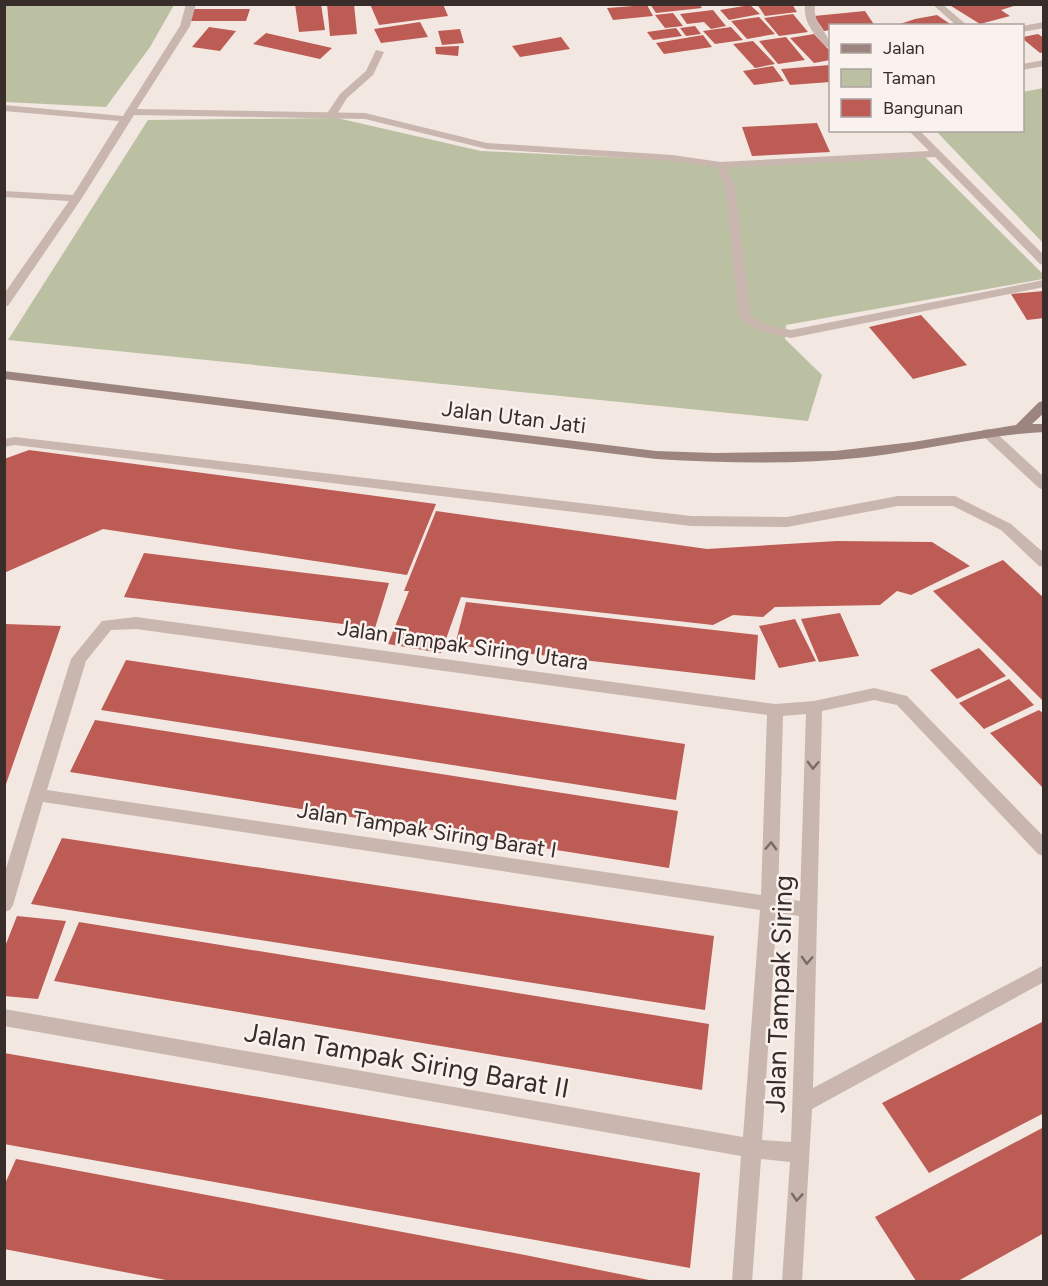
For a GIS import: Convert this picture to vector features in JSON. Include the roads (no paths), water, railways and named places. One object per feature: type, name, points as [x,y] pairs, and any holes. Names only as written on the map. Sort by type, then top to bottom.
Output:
[{"type":"main road","name":"Jalan Utan Jati","points":[[4,375],[656,455],[725,459],[800,457],[892,449],[988,433],[1044,428]]},
{"type":"main road","points":[[1020,429],[1044,405]]},
{"type":"street","points":[[4,303],[76,198],[185,26],[191,4]]},
{"type":"street","points":[[810,4],[808,11],[815,30],[829,43]]},
{"type":"street","points":[[936,4],[961,24]]},
{"type":"street","points":[[1024,29],[1044,25]]},
{"type":"street","points":[[331,115],[346,94],[365,80],[375,67],[379,52]]},
{"type":"street","points":[[1024,70],[1044,63]]},
{"type":"street","points":[[4,108],[128,116],[365,116],[487,146],[672,158],[722,165],[939,154]]},
{"type":"street","points":[[915,132],[1044,262]]},
{"type":"street","points":[[722,165],[730,186],[744,318],[762,328],[791,334],[1044,283]]},
{"type":"street","points":[[4,194],[76,198]]},
{"type":"street","points":[[988,433],[1044,485]]},
{"type":"street","points":[[4,443],[15,441],[691,521],[788,522],[898,501],[956,501],[1006,527],[1044,562]]},
{"type":"street","name":"Jalan Tampak Siring Utara","points":[[39,795],[79,659],[107,626],[136,623],[775,710],[814,707],[874,694],[902,700],[1044,849]]},
{"type":"street","name":"Jalan Tampak Siring","points":[[792,1281],[803,1104],[814,707]]},
{"type":"street","name":"Jalan Tampak Siring","points":[[742,1281],[769,905],[775,710]]},
{"type":"street","points":[[4,905],[39,795]]},
{"type":"street","name":"Jalan Tampak Siring Barat I","points":[[39,795],[808,910]]},
{"type":"street","points":[[803,1104],[1044,973]]},
{"type":"street","name":"Jalan Tampak Siring Barat II","points":[[4,1017],[752,1148],[800,1154]]}]
